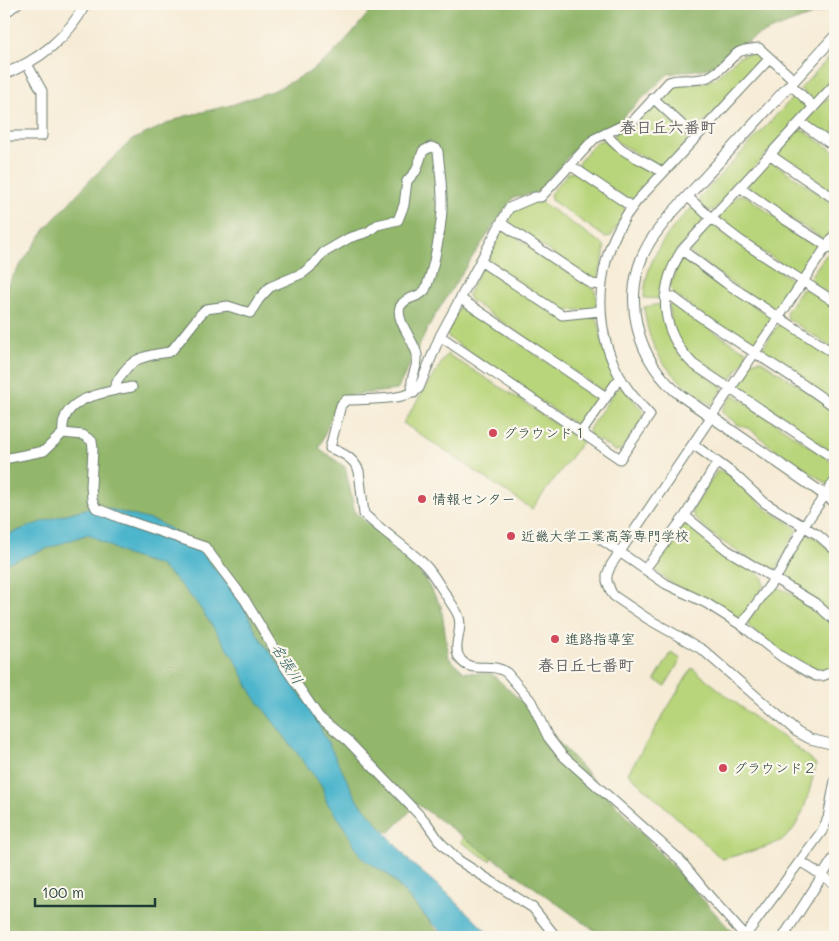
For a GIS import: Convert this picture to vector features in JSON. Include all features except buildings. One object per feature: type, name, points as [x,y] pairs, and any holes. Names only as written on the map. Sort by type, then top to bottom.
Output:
[{"type":"street","points":[[4,14],[17,4]]},
{"type":"street","points":[[4,74],[27,64],[42,54],[61,37],[84,4]]},
{"type":"street","points":[[835,36],[688,197],[670,214],[648,245],[642,257],[635,285],[635,320],[643,348],[660,375],[673,390],[827,492],[835,502]]},
{"type":"street","points":[[811,104],[759,48],[740,52],[712,76],[696,80],[680,79],[666,84],[634,120],[594,139],[541,197],[535,197],[509,208],[440,336],[419,388],[414,393],[406,396],[346,400],[341,405],[330,448],[347,456],[359,470],[364,514],[417,558],[434,577],[460,619],[457,652],[461,660],[470,667],[492,666],[507,674],[531,701],[548,737],[557,750],[679,859],[746,937],[818,838],[825,824],[835,780]]},
{"type":"street","points":[[440,336],[620,459],[650,415],[621,378],[604,334],[601,312],[601,286],[605,263],[612,243],[632,207],[770,58]]},
{"type":"street","points":[[4,136],[42,136],[42,91],[27,64]]},
{"type":"street","points":[[833,91],[800,122],[682,250],[670,271],[666,286],[666,314],[669,326],[680,348],[697,367],[835,459]]},
{"type":"street","points":[[653,98],[696,138]]},
{"type":"street","points":[[800,122],[835,148]]},
{"type":"street","points":[[606,133],[611,142],[663,173]]},
{"type":"street","points":[[113,390],[122,373],[130,365],[146,356],[172,350],[203,311],[228,306],[250,313],[267,290],[277,283],[303,273],[314,264],[323,252],[349,238],[368,232],[377,225],[398,220],[404,205],[407,181],[416,171],[423,152],[431,147],[437,149],[438,152],[442,212],[438,235],[425,290],[421,295],[405,300],[399,311],[417,355],[410,384],[414,393]]},
{"type":"street","points":[[771,154],[835,199]]},
{"type":"street","points":[[570,165],[632,207]]},
{"type":"street","points":[[740,187],[784,219],[831,248]]},
{"type":"street","points":[[688,197],[711,218],[750,248],[835,302]]},
{"type":"street","points":[[501,223],[592,284],[601,286]]},
{"type":"street","points":[[835,234],[831,248],[803,281],[610,565],[607,575],[608,587],[614,596],[648,619],[703,650],[797,732],[816,741],[835,745]]},
{"type":"street","points":[[682,250],[726,283],[835,354]]},
{"type":"street","points":[[480,261],[562,315],[601,312]]},
{"type":"street","points":[[666,296],[673,297],[718,330],[755,352],[835,407]]},
{"type":"street","points":[[461,299],[606,397]]},
{"type":"street","points":[[582,433],[621,378]]},
{"type":"street","points":[[4,459],[44,451],[63,433],[63,420],[74,405],[113,390],[132,387]]},
{"type":"street","points":[[63,433],[83,435],[92,441],[90,486],[92,500],[96,508],[205,547],[245,600],[285,667],[319,716],[347,740],[426,822],[440,842],[458,860],[533,908],[556,937]]},
{"type":"street","points":[[692,444],[735,475],[765,503],[818,535],[835,550]]},
{"type":"street","points":[[645,569],[686,516],[717,463]]},
{"type":"street","points":[[740,625],[775,579],[804,526],[835,481]]},
{"type":"street","points":[[686,516],[727,550],[815,603],[835,621]]},
{"type":"street","points":[[602,540],[666,584],[706,603],[740,625],[782,657],[808,672],[816,676],[835,672]]},
{"type":"street","points":[[789,937],[785,934],[835,856]]},
{"type":"street","points":[[800,861],[835,884]]},
{"type":"green space","points":[[376,4],[833,4],[828,9],[761,34],[738,47],[709,68],[668,74],[620,120],[583,139],[538,192],[513,198],[432,320],[397,390],[342,396],[338,400],[319,448],[345,467],[355,512],[419,570],[441,606],[449,658],[464,672],[492,674],[522,702],[737,937],[604,937],[417,804],[390,832],[341,821],[443,937],[4,937],[4,289],[46,228],[92,178],[132,140],[182,117],[231,105],[275,90],[308,73],[331,56]]},
{"type":"green space","points":[[835,51],[835,79],[814,102],[800,89]]},
{"type":"green space","points":[[753,52],[761,56],[761,62],[698,129],[693,130],[661,101],[661,96],[676,84],[696,84],[714,79],[739,57]]},
{"type":"green space","points":[[796,94],[810,107],[714,210],[708,211],[700,203],[700,197]]},
{"type":"green space","points":[[832,99],[835,101],[835,143],[809,126],[808,119],[825,100]]},
{"type":"green space","points":[[656,106],[688,135],[689,141],[665,166],[614,140],[615,133],[637,123],[651,107]]},
{"type":"green space","points":[[803,130],[835,152],[835,195],[779,156],[779,151],[797,131]]},
{"type":"green space","points":[[603,140],[630,159],[654,171],[655,177],[634,200],[629,200],[579,168],[579,162],[596,142]]},
{"type":"green space","points":[[773,162],[835,205],[835,228],[829,238],[823,239],[749,189],[748,182],[767,163]]},
{"type":"green space","points":[[574,172],[624,206],[625,212],[611,236],[605,237],[551,200],[550,194],[568,173]]},
{"type":"green space","points":[[738,195],[745,195],[787,226],[819,246],[820,250],[804,273],[799,275],[720,221],[719,215]]},
{"type":"green space","points":[[535,201],[541,202],[604,245],[604,257],[598,278],[592,281],[510,224],[509,219],[513,211]]},
{"type":"green space","points":[[695,208],[703,216],[703,222],[680,248],[670,265],[662,299],[644,298],[648,272],[658,249],[672,228],[690,209]]},
{"type":"green space","points":[[709,226],[714,226],[794,281],[795,286],[780,309],[774,310],[739,289],[690,253],[690,247]]},
{"type":"green space","points":[[507,231],[594,289],[597,304],[593,309],[562,311],[490,262],[488,256],[501,232]]},
{"type":"green space","points":[[832,253],[835,256],[835,298],[812,283],[810,277],[826,255]]},
{"type":"green space","points":[[686,258],[724,287],[770,316],[772,322],[756,344],[750,346],[704,317],[672,292],[670,286],[680,259]]},
{"type":"green space","points":[[486,268],[556,316],[566,319],[594,317],[598,320],[604,350],[614,373],[614,379],[607,389],[601,390],[470,300],[468,295],[480,270]]},
{"type":"green space","points":[[808,289],[835,307],[835,350],[787,318],[786,312],[801,290]]},
{"type":"green space","points":[[674,302],[714,332],[746,351],[747,357],[731,379],[715,375],[684,348],[675,333],[672,323],[669,305]]},
{"type":"green space","points":[[661,304],[666,330],[678,353],[722,387],[713,404],[710,404],[696,394],[673,374],[657,352],[651,339],[644,307]]},
{"type":"green space","points":[[465,307],[597,396],[598,402],[583,425],[577,426],[449,338],[446,332],[459,308]]},
{"type":"green space","points":[[778,325],[784,325],[835,358],[835,403],[763,353],[762,349]]},
{"type":"green space","name":"グラウンド１","points":[[447,354],[516,397],[582,442],[532,509],[403,423]]},
{"type":"green space","points":[[760,360],[835,412],[835,455],[739,389],[738,384],[753,361]]},
{"type":"green space","points":[[617,388],[623,388],[643,411],[643,418],[621,450],[615,451],[590,435],[589,429]]},
{"type":"green space","points":[[735,395],[835,464],[835,476],[829,485],[768,444],[750,429],[737,424],[723,413],[722,410],[732,396]]},
{"type":"green space","points":[[717,471],[723,472],[736,480],[766,509],[797,529],[777,568],[768,570],[725,543],[702,526],[695,518],[692,511]]},
{"type":"green space","points":[[690,524],[763,578],[764,586],[740,618],[668,581],[653,569],[655,561],[682,526]]},
{"type":"green space","points":[[809,534],[835,555],[835,616],[789,583],[784,577],[785,569],[803,536]]},
{"type":"green space","points":[[777,587],[808,604],[835,627],[835,668],[820,672],[804,667],[749,627],[748,621],[770,592]]},
{"type":"green space","points":[[671,653],[681,659],[665,686],[655,680]]},
{"type":"green space","name":"グラウンド２","points":[[692,668],[816,764],[808,796],[799,819],[787,836],[778,842],[758,850],[722,859],[628,773]]},
{"type":"green space","points":[[469,829],[503,841],[490,861],[461,842]]},
{"type":"water","points":[[98,506],[158,522],[197,547],[227,583],[245,609],[258,635],[312,711],[356,798],[411,863],[448,894],[492,937],[447,937],[424,915],[390,876],[362,858],[340,820],[327,803],[322,786],[253,695],[234,658],[196,602],[159,565],[126,555],[88,534],[4,564],[4,536],[50,519]]},
{"type":"place","name":"グラウンド１","points":[[493,433]]},
{"type":"place","name":"情報センター","points":[[422,499]]},
{"type":"place","name":"近畿大学工業高等専門学校","points":[[511,536]]},
{"type":"place","name":"進路指導室","points":[[555,639]]},
{"type":"place","name":"グラウンド２","points":[[723,768]]},
{"type":"district","name":"春日丘六番町","points":[[668,127]]},
{"type":"district","name":"春日丘七番町","points":[[586,665]]},
{"type":"water label","name":"名張川","points":[[287,664]]}]
